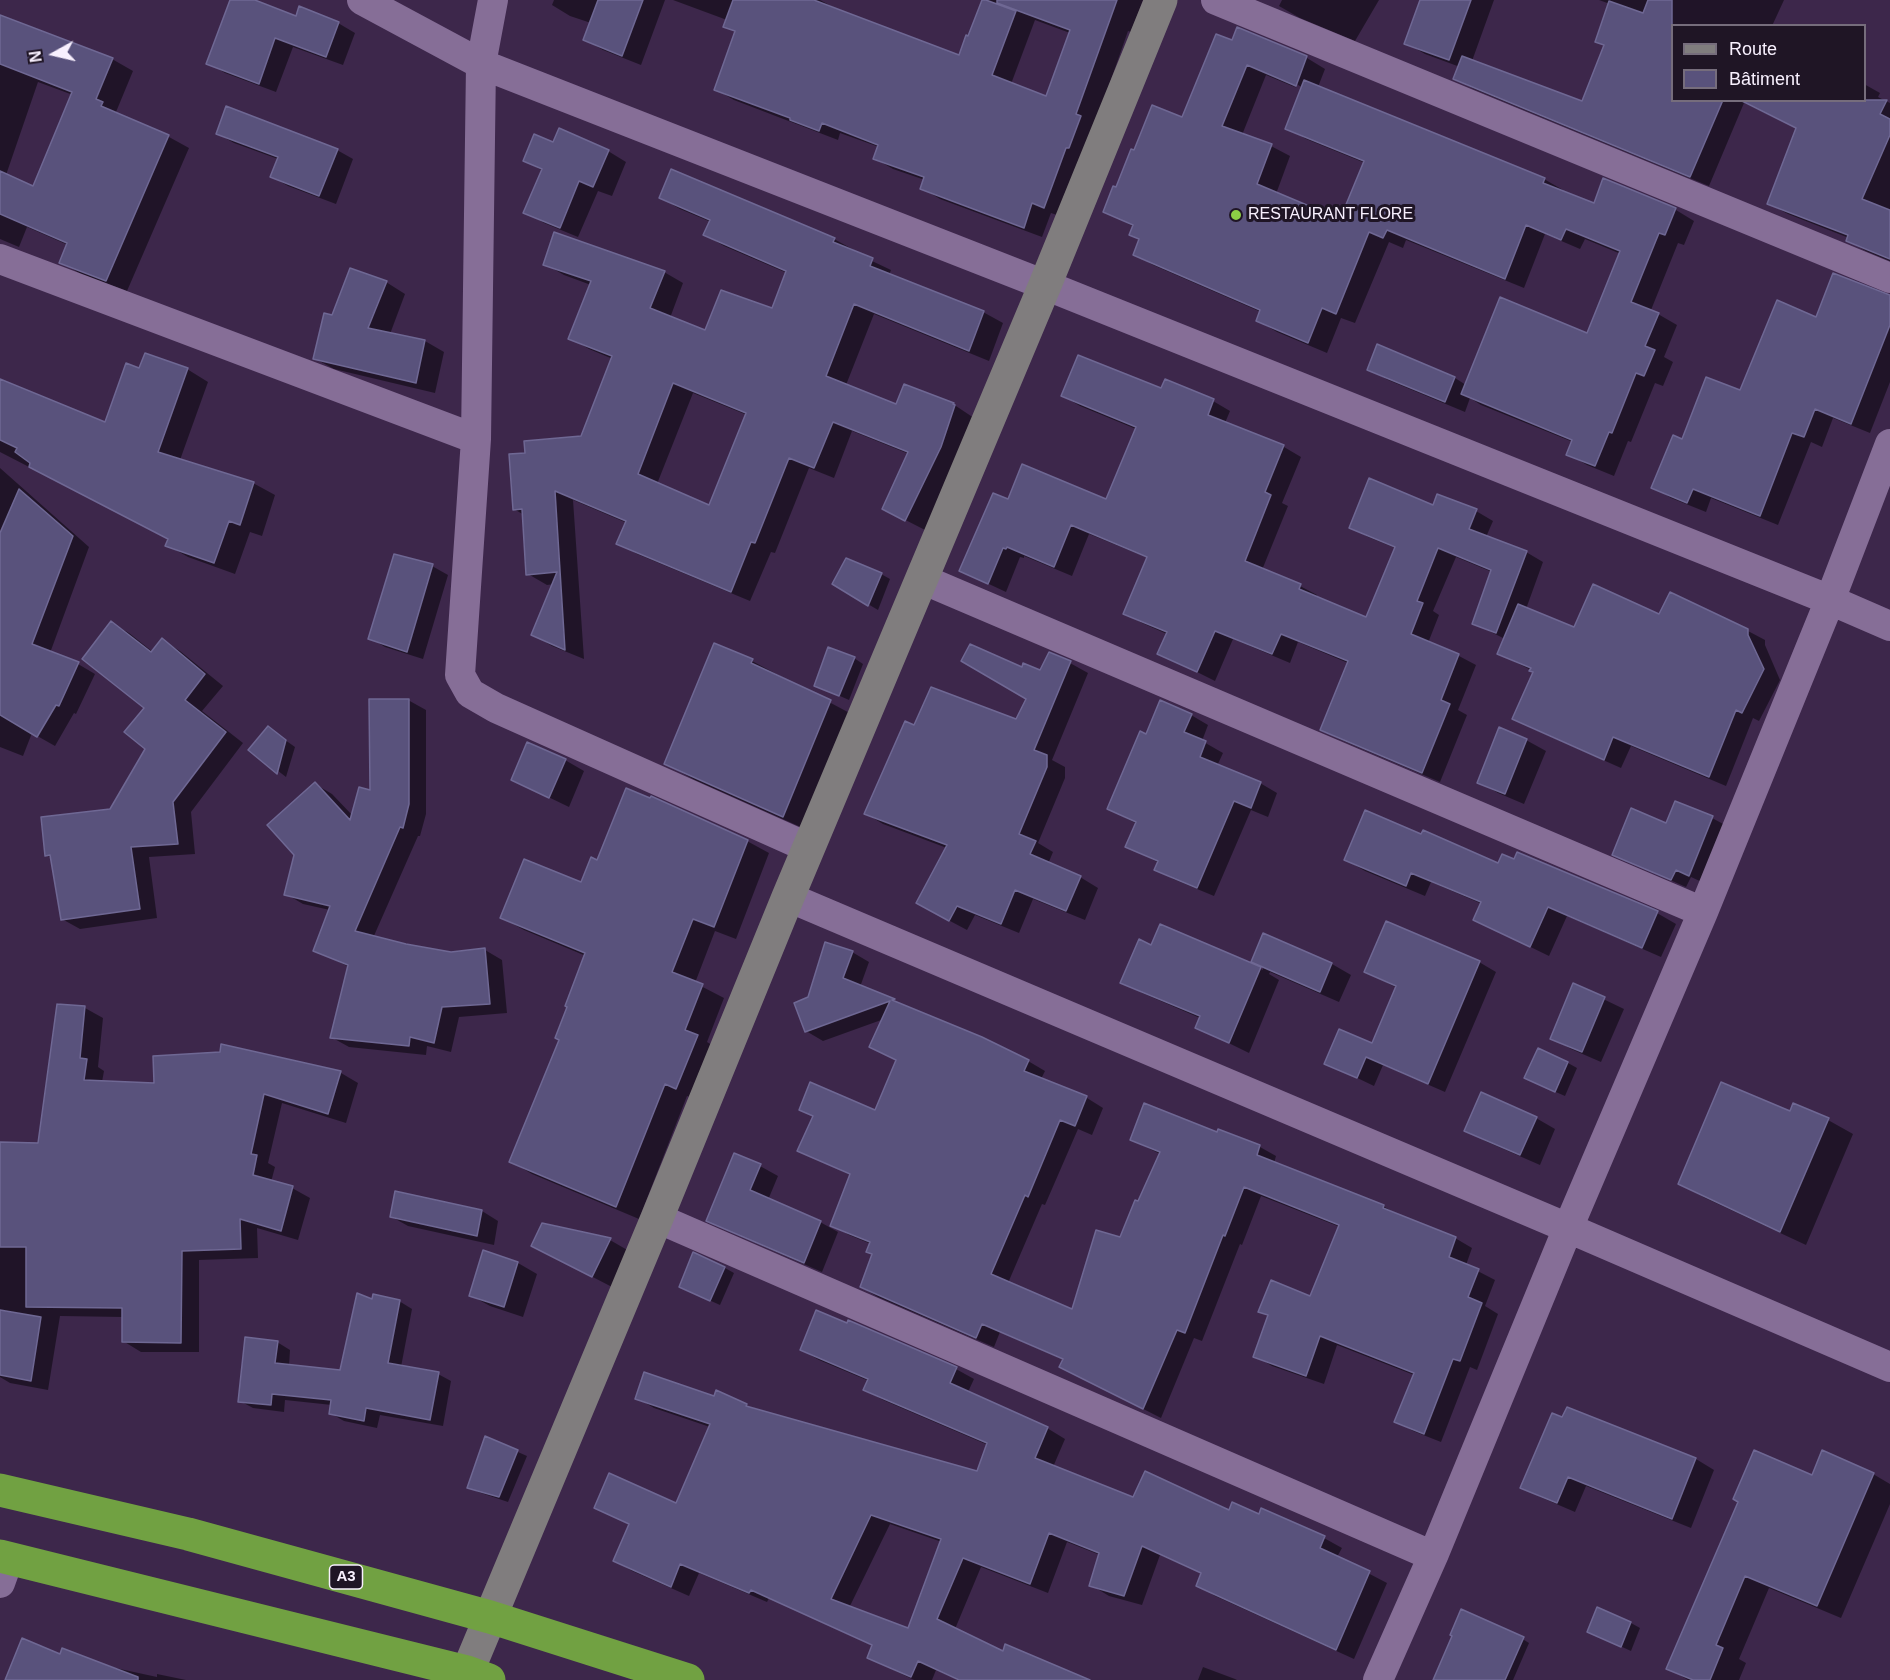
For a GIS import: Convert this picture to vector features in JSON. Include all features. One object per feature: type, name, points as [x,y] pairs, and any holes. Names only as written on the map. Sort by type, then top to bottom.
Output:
[{"type":"highway","name":"A3","points":[[0,1490],[188,1534],[490,1617],[688,1680]]},
{"type":"highway","points":[[3,1566],[473,1677]]},
{"type":"street","points":[[362,0],[482,64],[1045,285],[1890,626]]},
{"type":"street","points":[[493,0],[482,64],[476,439],[460,675],[470,693],[496,708],[809,848]]},
{"type":"street","points":[[473,1677],[490,1617],[788,897],[1045,285],[1161,0]]},
{"type":"street","points":[[1216,0],[1890,278]]},
{"type":"street","points":[[0,259],[476,439]]},
{"type":"street","points":[[1378,1680],[1433,1556],[1568,1228],[1702,912],[1830,600],[1890,444]]},
{"type":"street","points":[[922,579],[1702,912]]},
{"type":"street","points":[[788,897],[1890,1367]]},
{"type":"street","points":[[657,1218],[1433,1556]]},
{"type":"building","points":[[230,0],[255,0],[296,16],[299,6],[339,22],[326,57],[275,38],[259,84],[206,64]]},
{"type":"building","points":[[598,0],[643,0],[622,56],[583,40]]},
{"type":"building","points":[[733,0],[814,0],[959,55],[982,0],[986,0],[1016,11],[992,75],[1046,96],[1070,30],[997,3],[997,0],[1117,0],[1076,114],[1081,116],[1069,148],[1066,148],[1044,208],[1032,203],[1024,228],[920,189],[924,177],[873,159],[878,145],[822,123],[819,131],[714,90],[735,31],[723,27]]},
{"type":"building","points":[[1420,0],[1471,0],[1449,60],[1404,44]]},
{"type":"building","points":[[1648,0],[1672,0],[1671,102],[1722,102],[1690,177],[1453,79],[1462,56],[1582,101],[1604,45],[1595,42],[1609,1],[1643,13]]},
{"type":"building","points":[[0,15],[113,58],[96,99],[103,102],[101,106],[169,135],[106,281],[59,263],[67,243],[0,214],[0,171],[33,186],[72,92],[0,64]]},
{"type":"building","points":[[1237,27],[1307,56],[1296,86],[1247,65],[1222,126],[1272,144],[1257,184],[1340,219],[1364,161],[1285,129],[1304,80],[1545,178],[1543,183],[1594,203],[1603,178],[1676,208],[1665,235],[1659,233],[1631,302],[1659,313],[1645,346],[1655,350],[1644,376],[1636,373],[1612,433],[1609,432],[1595,466],[1566,455],[1572,440],[1461,394],[1500,297],[1587,333],[1620,251],[1566,229],[1561,240],[1526,225],[1505,279],[1387,230],[1383,238],[1369,232],[1336,314],[1322,308],[1308,343],[1256,321],[1260,310],[1133,255],[1139,239],[1129,235],[1133,225],[1103,212],[1113,186],[1116,187],[1131,149],[1134,150],[1152,105],[1182,117],[1216,34],[1232,40]]},
{"type":"building","points":[[1887,100],[1880,114],[1890,119],[1890,135],[1862,199],[1890,210],[1890,259],[1846,241],[1848,235],[1767,204],[1796,128],[1744,102]]},
{"type":"building","points":[[226,106],[338,149],[319,196],[270,177],[278,157],[216,134]]},
{"type":"building","points":[[559,128],[609,150],[593,187],[579,181],[560,228],[523,213],[542,169],[523,161],[534,134],[553,142]]},
{"type":"building","points":[[671,169],[835,238],[833,242],[873,258],[870,266],[984,311],[969,351],[854,304],[826,376],[896,404],[904,384],[954,403],[941,447],[905,521],[882,509],[908,452],[833,422],[814,468],[789,458],[755,543],[751,542],[731,592],[616,544],[626,521],[555,491],[565,650],[531,635],[557,572],[526,575],[522,509],[513,510],[509,454],[525,453],[524,441],[581,436],[612,356],[568,339],[591,281],[543,265],[554,232],[665,271],[650,308],[705,330],[721,290],[772,308],[786,271],[703,235],[710,220],[659,198]],"holes":[[[673,383],[746,413],[709,505],[638,474]]]},
{"type":"building","points":[[350,268],[387,281],[368,328],[425,340],[416,383],[313,359],[324,313],[332,315]]},
{"type":"building","points":[[1833,273],[1890,295],[1890,325],[1851,424],[1815,409],[1804,437],[1792,433],[1760,516],[1693,489],[1687,503],[1651,488],[1673,435],[1682,439],[1706,377],[1740,390],[1777,300],[1816,317]]},
{"type":"building","points":[[1377,344],[1455,377],[1445,402],[1367,370]]},
{"type":"building","points":[[145,353],[188,368],[158,452],[254,482],[240,525],[229,521],[214,563],[165,546],[168,539],[29,467],[30,463],[15,452],[17,448],[0,440],[0,379],[105,422],[126,363],[139,368]]},
{"type":"building","points":[[1078,355],[1161,388],[1165,379],[1214,399],[1208,415],[1284,445],[1265,492],[1271,495],[1245,561],[1301,584],[1299,589],[1366,617],[1395,547],[1349,528],[1369,478],[1433,505],[1437,494],[1477,509],[1469,529],[1527,551],[1496,633],[1472,624],[1491,570],[1438,548],[1417,601],[1423,603],[1411,634],[1459,654],[1441,700],[1450,704],[1422,773],[1320,730],[1348,661],[1281,634],[1272,654],[1215,631],[1197,672],[1157,654],[1167,632],[1123,614],[1147,557],[1071,525],[1054,567],[1007,547],[1003,548],[988,584],[959,571],[993,493],[1008,499],[1022,464],[1106,499],[1136,427],[1061,396]]},
{"type":"building","points":[[19,489],[73,536],[32,644],[79,662],[59,706],[56,705],[37,737],[0,715],[0,533]]},
{"type":"building","points":[[394,554],[433,564],[407,652],[368,639]]},
{"type":"building","points":[[846,558],[882,573],[868,606],[832,584]]},
{"type":"building","points":[[1593,584],[1659,614],[1670,592],[1748,629],[1748,635],[1764,669],[1742,713],[1736,710],[1709,777],[1613,737],[1604,760],[1512,719],[1533,672],[1529,671],[1531,668],[1497,654],[1518,604],[1574,627]]},
{"type":"building","points":[[111,621],[151,652],[162,638],[205,674],[185,700],[226,732],[173,802],[178,844],[131,847],[140,909],[61,920],[50,855],[45,856],[41,817],[110,809],[145,749],[124,732],[144,708],[82,659]]},
{"type":"building","points":[[714,643],[753,659],[751,663],[831,700],[783,817],[664,764]]},
{"type":"building","points":[[970,644],[1022,667],[1023,663],[1040,670],[1049,652],[1071,661],[1034,750],[1047,755],[1047,767],[1019,834],[1036,841],[1030,854],[1081,876],[1066,911],[1015,890],[1001,924],[957,906],[949,921],[916,903],[947,845],[864,814],[905,721],[914,725],[931,687],[1016,719],[1026,699],[961,661]]},
{"type":"building","points":[[828,647],[855,657],[839,696],[814,686]]},
{"type":"building","points":[[369,699],[409,699],[409,804],[403,828],[400,827],[355,931],[406,944],[451,952],[485,948],[490,1004],[442,1007],[434,1043],[410,1037],[409,1046],[330,1038],[348,965],[313,951],[330,906],[284,895],[294,855],[267,825],[315,782],[350,820],[359,787],[370,790]]},
{"type":"building","points":[[1160,700],[1192,714],[1184,732],[1206,741],[1200,757],[1261,782],[1251,808],[1234,801],[1197,888],[1154,870],[1158,861],[1125,847],[1136,822],[1107,809],[1140,731],[1146,734]]},
{"type":"building","points":[[268,726],[286,740],[277,774],[248,750]]},
{"type":"building","points":[[1499,727],[1527,739],[1505,794],[1477,783]]},
{"type":"building","points":[[527,742],[566,759],[549,798],[511,780]]},
{"type":"building","points":[[626,788],[650,798],[651,796],[748,840],[714,927],[693,919],[672,972],[703,984],[685,1030],[698,1035],[676,1089],[665,1084],[616,1207],[509,1162],[559,1040],[555,1038],[585,953],[500,918],[524,859],[581,882],[591,857],[597,860]]},
{"type":"building","points":[[1675,801],[1713,816],[1689,876],[1676,870],[1671,880],[1612,855],[1631,808],[1666,823]]},
{"type":"building","points":[[1365,810],[1421,834],[1423,830],[1498,863],[1502,854],[1514,859],[1517,852],[1658,911],[1642,948],[1548,907],[1530,947],[1473,920],[1481,902],[1411,873],[1406,886],[1344,860]]},
{"type":"building","points":[[1386,921],[1480,961],[1428,1084],[1366,1057],[1357,1078],[1324,1064],[1339,1029],[1372,1043],[1396,986],[1364,972]]},
{"type":"building","points":[[1160,924],[1261,967],[1229,1043],[1195,1028],[1200,1016],[1120,983],[1139,939],[1151,945]]},
{"type":"building","points":[[1263,933],[1332,963],[1320,992],[1251,962]]},
{"type":"building","points":[[825,942],[853,951],[843,978],[982,1037],[1029,1060],[1024,1071],[1087,1096],[1075,1126],[1060,1120],[1028,1197],[1025,1195],[991,1274],[1072,1309],[1096,1230],[1120,1237],[1135,1200],[1138,1201],[1160,1152],[1130,1140],[1144,1103],[1217,1132],[1218,1129],[1260,1145],[1257,1155],[1384,1205],[1383,1208],[1456,1237],[1449,1257],[1479,1269],[1468,1297],[1482,1303],[1460,1361],[1453,1359],[1424,1434],[1394,1422],[1414,1373],[1320,1336],[1306,1376],[1253,1357],[1268,1315],[1258,1312],[1271,1280],[1310,1296],[1339,1225],[1244,1187],[1185,1333],[1177,1330],[1143,1409],[1059,1367],[1063,1359],[982,1324],[976,1338],[860,1287],[872,1254],[866,1252],[870,1242],[830,1226],[850,1174],[797,1151],[813,1116],[799,1110],[810,1082],[875,1110],[896,1060],[869,1047],[890,1001],[805,1032],[794,1003],[808,997]]},
{"type":"building","points":[[1573,983],[1605,997],[1582,1052],[1550,1039]]},
{"type":"building","points":[[57,1004],[85,1006],[80,1058],[87,1059],[84,1080],[154,1083],[153,1056],[220,1052],[221,1044],[341,1071],[328,1114],[264,1094],[251,1154],[257,1155],[253,1175],[293,1186],[281,1231],[240,1219],[241,1249],[182,1251],[181,1343],[122,1342],[122,1308],[26,1307],[26,1247],[0,1247],[0,1142],[38,1143]]},
{"type":"building","points":[[1538,1048],[1568,1062],[1555,1092],[1524,1078]]},
{"type":"building","points":[[1721,1082],[1790,1111],[1793,1103],[1829,1118],[1780,1232],[1678,1184]]},
{"type":"building","points":[[1481,1092],[1537,1117],[1520,1155],[1464,1131]]},
{"type":"building","points":[[734,1153],[761,1164],[750,1190],[821,1221],[804,1263],[706,1221]]},
{"type":"building","points":[[395,1191],[482,1210],[477,1236],[390,1217]]},
{"type":"building","points":[[542,1223],[611,1238],[592,1277],[531,1246]]},
{"type":"building","points":[[483,1250],[518,1262],[504,1307],[469,1296]]},
{"type":"building","points":[[693,1252],[725,1267],[710,1301],[679,1287]]},
{"type":"building","points":[[357,1293],[372,1299],[373,1294],[400,1300],[388,1363],[439,1372],[430,1420],[366,1408],[364,1421],[329,1414],[331,1400],[272,1394],[271,1405],[238,1402],[245,1337],[278,1341],[275,1363],[340,1370]]},
{"type":"building","points":[[0,1310],[41,1317],[31,1381],[0,1375]]},
{"type":"building","points":[[816,1310],[847,1323],[848,1320],[957,1367],[950,1383],[1048,1427],[1035,1458],[1133,1497],[1145,1471],[1229,1510],[1232,1502],[1259,1514],[1261,1508],[1325,1536],[1320,1548],[1370,1571],[1336,1650],[1196,1586],[1201,1573],[1142,1546],[1124,1596],[1089,1586],[1099,1553],[1049,1533],[1030,1584],[963,1558],[937,1619],[1003,1651],[1005,1644],[1090,1680],[959,1680],[918,1661],[911,1677],[867,1658],[872,1645],[751,1590],[749,1593],[680,1564],[671,1587],[613,1561],[629,1524],[594,1508],[609,1473],[676,1503],[710,1424],[635,1399],[644,1372],[714,1396],[716,1390],[747,1404],[746,1406],[977,1471],[987,1443],[863,1390],[868,1379],[800,1350]],"holes":[[[871,1515],[941,1539],[908,1628],[831,1599]]]},
{"type":"building","points":[[1567,1407],[1696,1458],[1672,1519],[1568,1477],[1557,1503],[1520,1488],[1552,1413],[1562,1417]]},
{"type":"building","points":[[485,1436],[518,1450],[499,1497],[467,1488]]},
{"type":"building","points":[[1754,1450],[1812,1475],[1822,1450],[1874,1473],[1817,1606],[1745,1576],[1716,1645],[1723,1648],[1710,1680],[1693,1680],[1666,1669],[1738,1502],[1733,1499]]},
{"type":"building","points":[[1597,1607],[1631,1622],[1621,1647],[1587,1632]]},
{"type":"building","points":[[1461,1609],[1524,1637],[1505,1680],[1433,1680]]},
{"type":"building","points":[[22,1638],[60,1654],[62,1648],[138,1677],[138,1680],[5,1680]]},
{"type":"place","name":"RESTAURANT FLORE","points":[[1236,215]]}]
